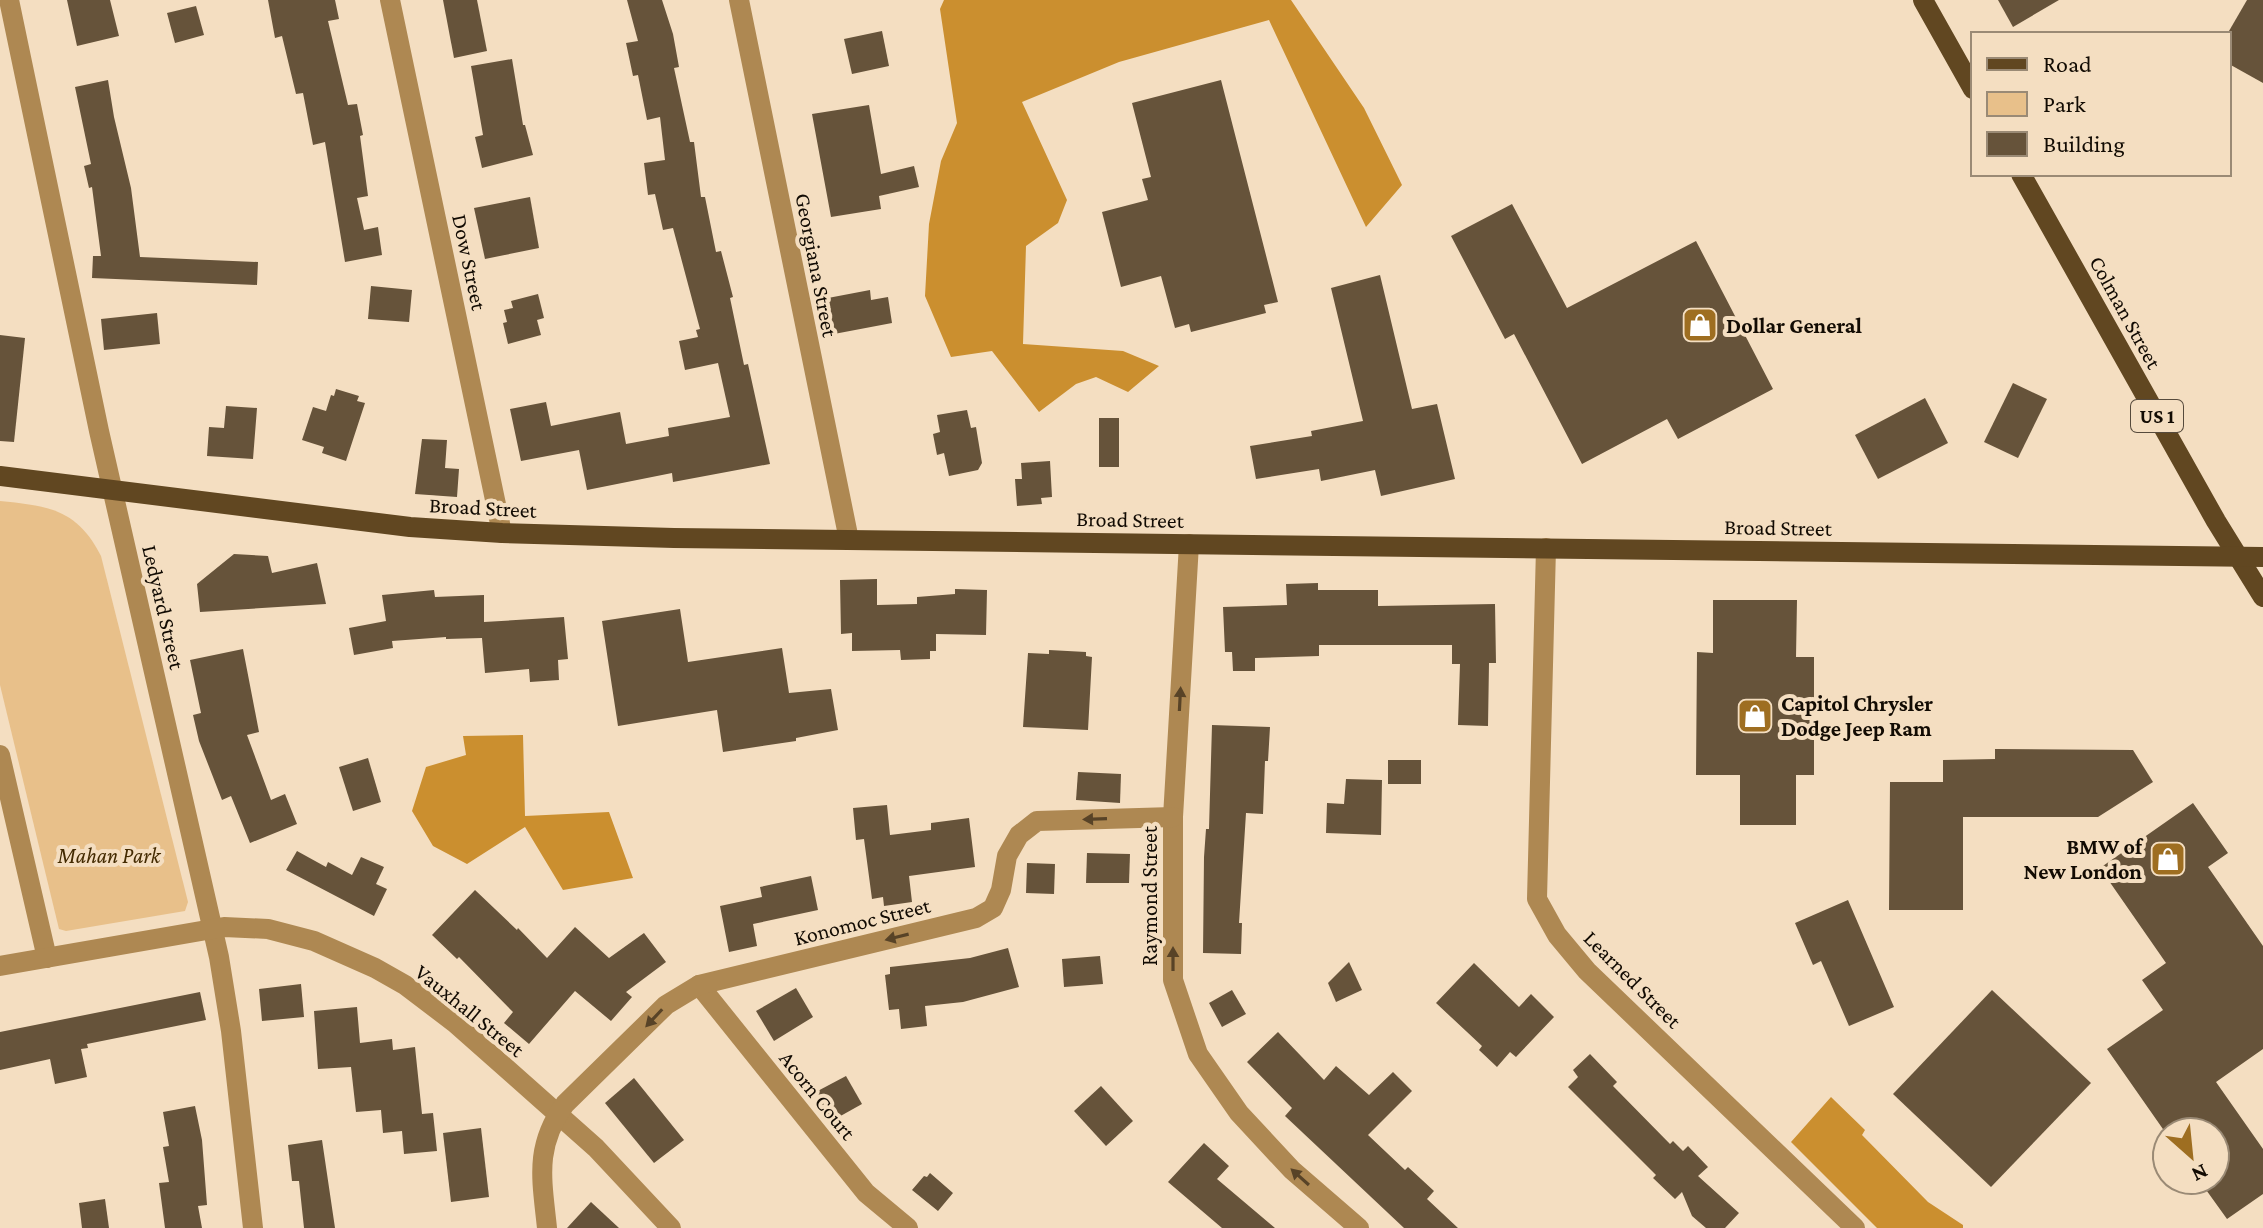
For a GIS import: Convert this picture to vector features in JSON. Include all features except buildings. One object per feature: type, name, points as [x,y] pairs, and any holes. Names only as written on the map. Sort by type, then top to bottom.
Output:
[{"type":"main road","points":[[1923,0],[1971,85]]},
{"type":"main road","name":"Colman Street","points":[[2022,176],[2263,597]]},
{"type":"main road","name":"Broad Street","points":[[0,476],[382,524],[502,533],[2263,557]]},
{"type":"street","name":"Ledyard Street","points":[[9,0],[112,489],[212,928],[231,1031],[253,1228]]},
{"type":"street","name":"Dow Street","points":[[390,0],[502,533]]},
{"type":"street","name":"Georgiana Street","points":[[739,0],[849,540]]},
{"type":"street","name":"Raymond Street","points":[[1189,544],[1173,817],[1173,980],[1198,1054],[1239,1113],[1292,1170],[1359,1228]]},
{"type":"street","name":"Learned Street","points":[[1546,548],[1537,899],[1557,935],[1587,971],[1855,1228]]},
{"type":"street","points":[[0,755],[47,958]]},
{"type":"street","name":"Konomoc Street","points":[[557,1115],[666,1005],[699,985],[976,918],[993,908],[1001,890],[1007,856],[1019,835],[1037,821],[1173,817]]},
{"type":"street","name":"Vauxhall Street","points":[[0,966],[212,928],[247,927],[292,934],[346,953],[405,985],[455,1023],[596,1148],[671,1228]]},
{"type":"street","name":"Acorn Court","points":[[699,985],[866,1193],[908,1228]]},
{"type":"street","points":[[547,1228],[541,1164],[548,1134],[557,1115]]},
{"type":"green space","name":"Mahan Park","points":[[0,501],[33,505],[60,513],[82,528],[101,556],[188,902],[185,911],[66,931],[59,929],[0,685]]},
{"type":"shaded area","points":[[944,0],[1291,0],[1364,108],[1402,185],[1366,227],[1269,20],[1119,62],[1022,102],[1067,200],[1058,223],[1026,246],[1023,344],[1123,351],[1159,366],[1128,392],[1096,377],[1076,384],[1039,412],[992,351],[951,357],[925,296],[929,224],[941,161],[957,123],[940,9]]},
{"type":"shaded area","points":[[523,735],[525,816],[609,812],[633,878],[563,890],[525,827],[467,864],[433,846],[412,811],[426,767],[466,755],[463,736]]},
{"type":"shaded area","points":[[1831,1097],[1865,1130],[1862,1135],[1928,1202],[1963,1225],[1963,1228],[1877,1228],[1791,1142]]},
{"type":"place","name":"Dollar General","points":[[1700,325]]},
{"type":"place","name":"Capitol Chrysler Dodge Jeep Ram","points":[[1755,716]]},
{"type":"place","name":"BMW of New London","points":[[2168,859]]}]
